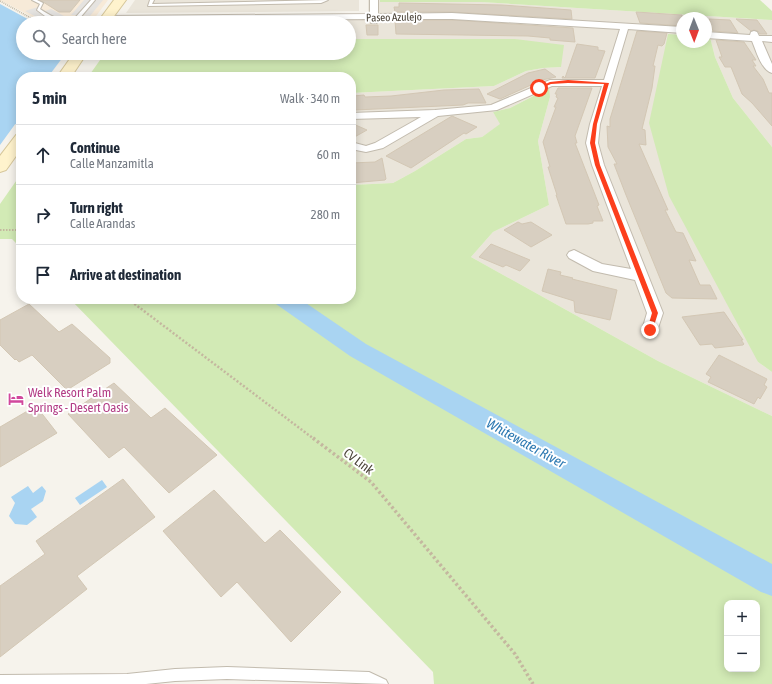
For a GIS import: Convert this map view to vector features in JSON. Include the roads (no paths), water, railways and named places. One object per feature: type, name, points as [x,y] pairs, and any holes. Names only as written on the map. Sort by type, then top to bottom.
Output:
[{"type":"street","points":[[109,16],[120,0]]},
{"type":"street","points":[[373,19],[374,0]]},
{"type":"street","name":"Paseo Azulejo","points":[[356,19],[478,21],[676,30]]},
{"type":"street","name":"Paseo Azulejo","points":[[356,20],[373,19]]},
{"type":"street","points":[[625,28],[595,124],[592,143],[598,165],[655,313],[650,330]]},
{"type":"street","name":"Paseo Azulejo","points":[[625,28],[676,33]]},
{"type":"street","points":[[712,32],[772,39]]},
{"type":"street","points":[[712,35],[772,36]]},
{"type":"street","points":[[755,36],[768,66],[772,70]]},
{"type":"street","points":[[68,72],[77,60]]},
{"type":"street","points":[[356,116],[435,113],[493,108],[550,83],[607,83]]},
{"type":"street","points":[[356,146],[366,149],[379,146],[435,113]]},
{"type":"street","points":[[0,168],[16,145]]},
{"type":"street","points":[[574,255],[598,268],[640,276]]},
{"type":"lane","points":[[34,0],[42,4],[38,9],[48,16]]},
{"type":"lane","points":[[79,16],[93,0]]},
{"type":"lane","points":[[152,0],[149,5],[321,2],[326,0]]},
{"type":"lane","points":[[0,681],[127,680],[175,675],[227,673],[369,678],[382,684]]},
{"type":"water","points":[[0,4],[22,16],[16,16],[16,60],[61,60],[52,72],[16,72],[16,123],[0,145]]},
{"type":"water","points":[[102,480],[107,487],[80,505],[75,498]]},
{"type":"water","points":[[28,486],[33,493],[42,486],[46,491],[43,501],[31,509],[37,517],[27,525],[15,524],[9,516],[15,503],[11,497]]},
{"type":"waterway","name":"Whitewater River","points":[[0,104],[5,110],[16,118]]},
{"type":"waterway","name":"Whitewater River","points":[[291,304],[358,350],[772,581]]},
{"type":"place","name":"Welk Resort Palm Springs - Desert Oasis","points":[[16,399]]}]
